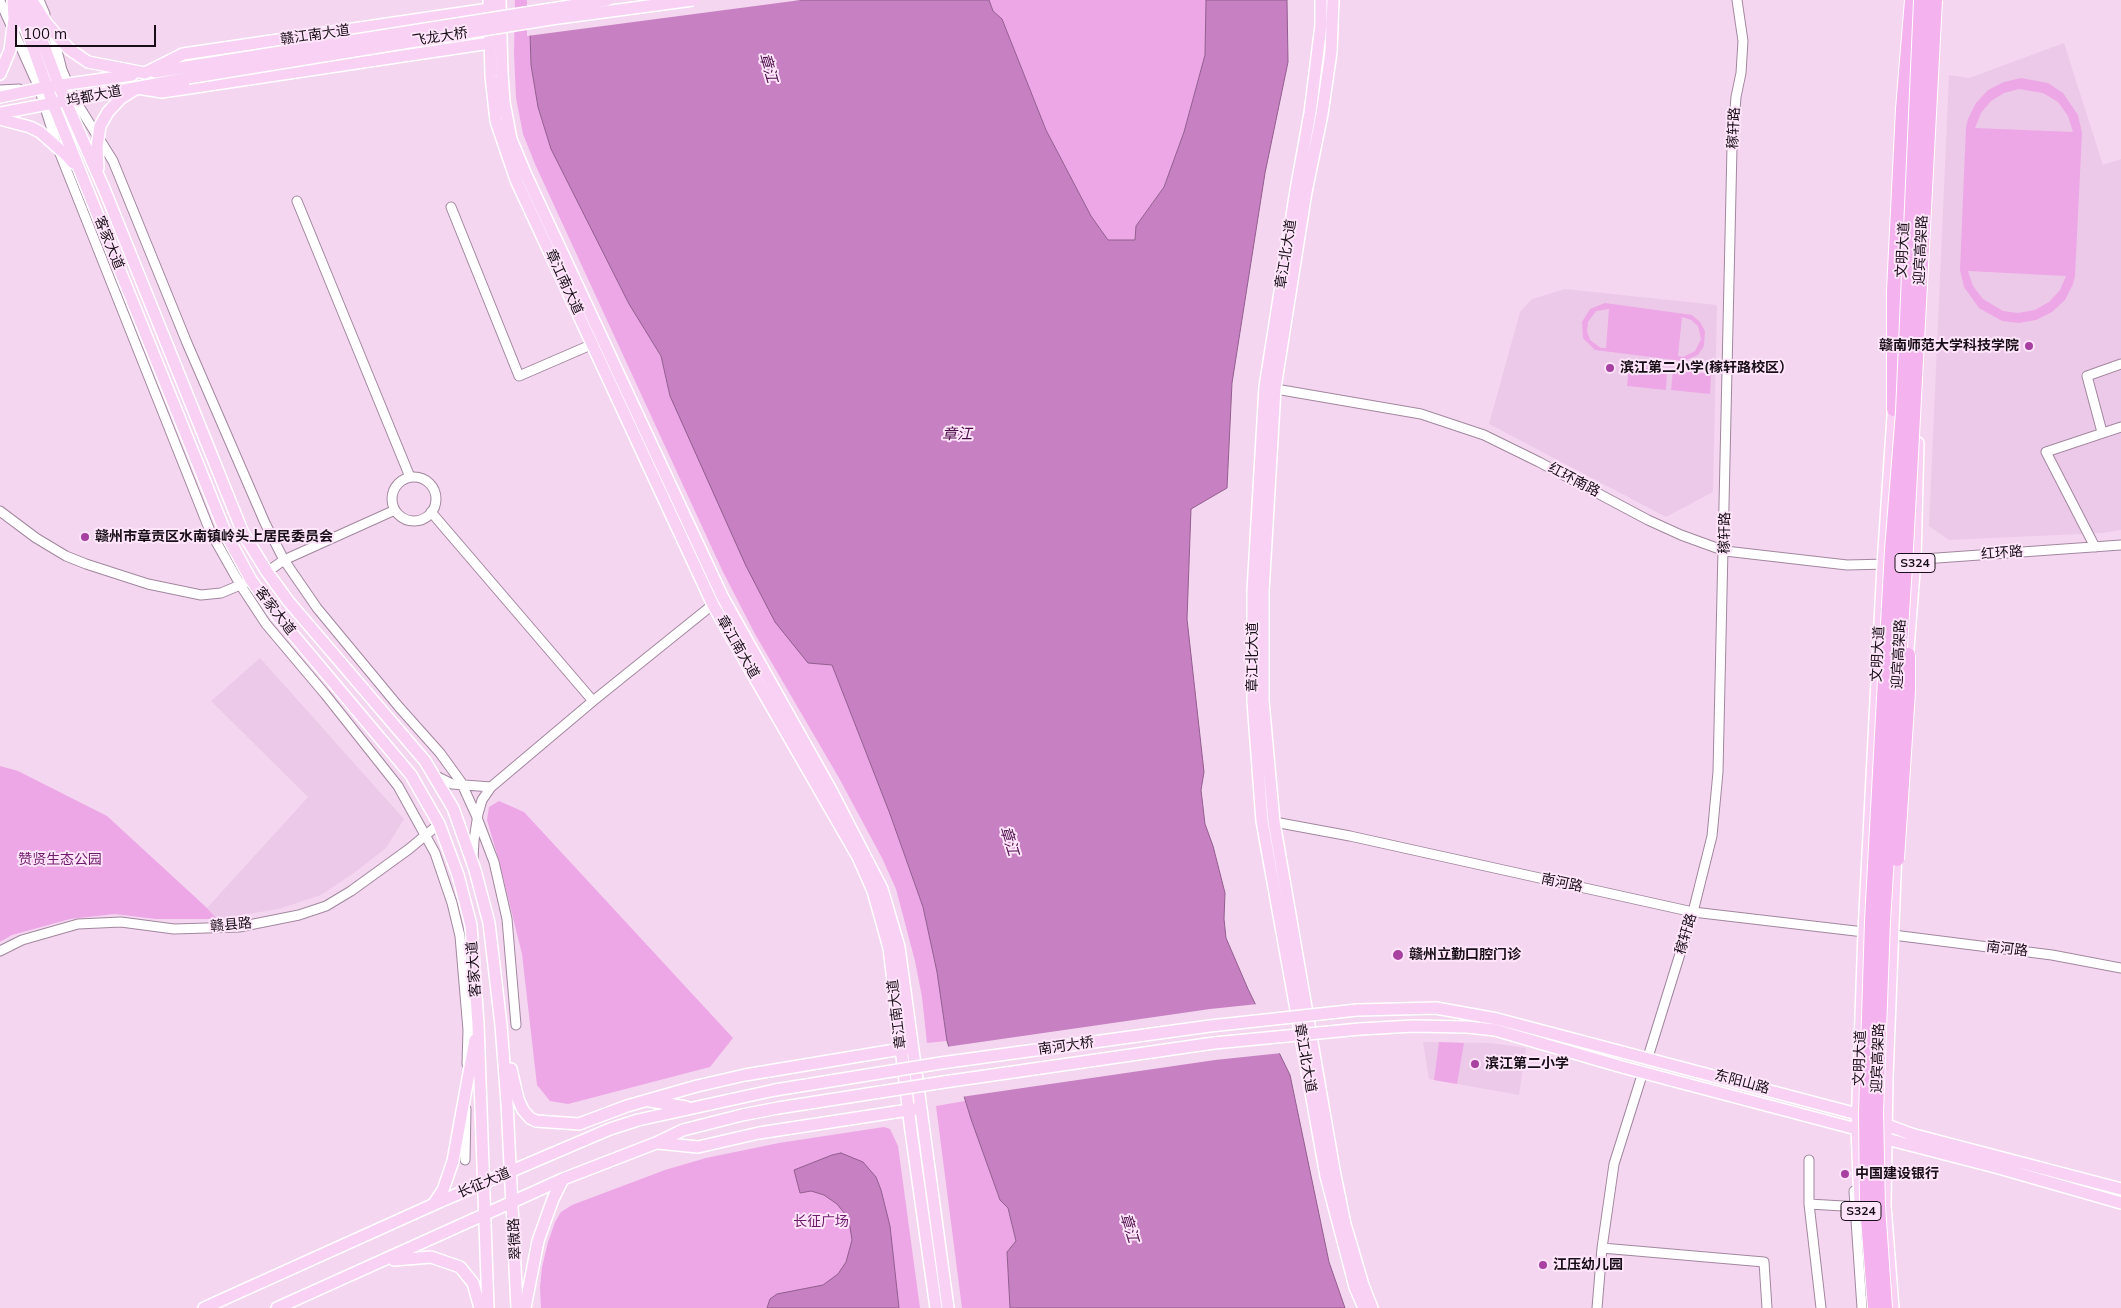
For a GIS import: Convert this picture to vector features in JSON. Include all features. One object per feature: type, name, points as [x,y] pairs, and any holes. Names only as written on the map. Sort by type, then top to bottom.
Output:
[{"type":"highway","points":[[1894,408],[1894,291],[1903,109],[1912,0]]},
{"type":"highway","name":"迎宾高架路","points":[[1875,1308],[1867,1206],[1866,1113],[1872,921],[1892,550],[1903,412],[1921,0]]},
{"type":"highway","name":"迎宾高架路","points":[[1885,1308],[1878,1206],[1876,1112],[1883,921],[1910,554],[1934,0]]},
{"type":"highway","points":[[1894,894],[1908,691],[1910,554]]},
{"type":"main road","points":[[0,74],[8,58],[15,0]]},
{"type":"main road","name":"客家大道","points":[[15,0],[48,105],[86,183],[226,534],[251,580],[275,613],[411,775],[439,824],[458,875],[471,925],[478,1024],[485,1215]]},
{"type":"main road","name":"客家大道","points":[[27,0],[64,85],[243,533],[267,572],[289,602],[425,761],[453,808],[473,865],[489,923],[501,1025],[511,1171]]},
{"type":"main road","points":[[31,0],[51,28],[70,49],[88,62],[145,73]]},
{"type":"main road","name":"章江南大道","points":[[500,0],[502,73],[507,120],[526,175],[628,397],[718,601],[832,792],[882,890],[899,947],[948,1308]]},
{"type":"main road","name":"飞龙大桥","points":[[187,72],[607,0]]},
{"type":"main road","name":"飞龙大桥","points":[[187,72],[692,0]]},
{"type":"main road","name":"章江北大道","points":[[1321,0],[1319,38],[1310,113],[1296,190],[1270,388],[1253,591],[1253,702],[1262,820],[1326,1176],[1355,1288],[1364,1308]]},
{"type":"main road","name":"章江北大道","points":[[1333,0],[1331,52],[1326,87],[1270,388],[1263,592],[1263,701],[1274,822],[1342,1206],[1363,1286],[1372,1308]]},
{"type":"main road","name":"文明大道","points":[[1869,1308],[1858,1206],[1857,1129],[1864,932],[1883,564],[1894,408],[1917,0]]},
{"type":"main road","name":"文明大道","points":[[1910,554],[1941,0]]},
{"type":"main road","name":"章江南大道","points":[[489,4],[493,102],[501,141],[516,180],[648,467],[718,601],[854,849],[873,891],[889,948],[911,1131],[936,1308]]},
{"type":"main road","name":"赣江南大道","points":[[145,73],[183,54],[489,4]]},
{"type":"main road","points":[[105,191],[98,170],[98,136],[100,126],[110,109],[121,98],[136,88],[162,92],[490,43]]},
{"type":"main road","name":"坞都大道","points":[[0,97],[42,88],[145,73],[187,72]]},
{"type":"main road","name":"坞都大道","points":[[1,118],[70,100],[136,88],[187,72]]},
{"type":"main road","points":[[1,118],[30,127],[57,146],[66,154],[86,183]]},
{"type":"main road","name":"文明大道","points":[[1893,1308],[1885,1205],[1894,894]]},
{"type":"main road","name":"东阳山路","points":[[1358,1010],[1436,1008],[1497,1019],[1858,1113],[1911,1134],[2121,1189]]},
{"type":"main road","name":"南河大桥","points":[[775,1090],[941,1063],[1210,1026],[1358,1010]]},
{"type":"main road","points":[[433,1205],[443,1190],[451,1169],[478,1024]]},
{"type":"main road","points":[[501,1025],[522,1110],[536,1121],[579,1124],[648,1100],[697,1086],[745,1075],[913,1047]]},
{"type":"main road","name":"东阳山路","points":[[1360,1029],[1413,1026],[1495,1030],[1857,1129],[1886,1140],[1999,1168],[2121,1203]]},
{"type":"main road","name":"南河大桥","points":[[778,1108],[1214,1043],[1360,1029]]},
{"type":"main road","name":"长征大道","points":[[204,1308],[484,1182],[593,1136],[638,1120],[775,1090]]},
{"type":"main road","points":[[648,1100],[690,1108]]},
{"type":"main road","name":"长征大道","points":[[277,1308],[563,1179],[656,1143],[683,1130],[778,1108]]},
{"type":"main road","points":[[656,1143],[698,1148],[759,1132],[920,1108]]},
{"type":"main road","points":[[593,1136],[614,1111]]},
{"type":"main road","name":"翠微路","points":[[511,1171],[517,1308]]},
{"type":"main road","points":[[525,1308],[538,1241],[550,1206],[563,1179]]},
{"type":"main road","name":"翠微路","points":[[485,1215],[488,1308]]},
{"type":"main road","points":[[380,1262],[423,1256],[441,1259],[454,1264],[465,1272],[473,1283],[480,1308]]},
{"type":"street","points":[[39,0],[51,28],[64,85]]},
{"type":"street","name":"稼轩路","points":[[1648,1058],[1693,912],[1712,836],[1718,772],[1732,146],[1744,41],[1737,0]]},
{"type":"street","points":[[0,1],[42,88],[0,90]]},
{"type":"street","points":[[70,100],[98,136],[113,161],[264,523],[284,560],[317,608],[398,707],[440,753],[462,785],[494,862],[506,919],[516,1025]]},
{"type":"street","points":[[48,105],[57,146],[210,531],[240,586],[266,624],[325,694],[398,786],[435,853],[452,903],[460,936],[468,1030],[465,1160]]},
{"type":"street","points":[[297,201],[410,477]]},
{"type":"street","points":[[451,207],[519,376],[593,344]]},
{"type":"street","points":[[2102,432],[2087,376],[2121,364]]},
{"type":"street","name":"红环南路","points":[[1270,388],[1421,414],[1484,435],[1681,536],[1724,551],[1847,565],[1883,564]]},
{"type":"street","points":[[2095,547],[2046,452],[2121,427]]},
{"type":"street","points":[[410,477],[422,478],[435,490],[436,502],[432,512],[422,519],[411,520],[401,516],[392,502],[393,491],[400,482],[410,477]]},
{"type":"street","points":[[267,572],[284,560],[396,510]]},
{"type":"street","points":[[0,511],[36,538],[66,556],[148,584],[200,595],[220,593],[251,580]]},
{"type":"street","points":[[432,512],[593,701]]},
{"type":"street","name":"红环路","points":[[1883,564],[1910,554],[2121,545]]},
{"type":"street","points":[[473,865],[477,818],[482,800],[491,787],[593,701],[718,601]]},
{"type":"street","points":[[434,775],[442,780],[462,785],[491,787]]},
{"type":"street","name":"南河路","points":[[1262,820],[1360,838],[1693,912],[1864,932]]},
{"type":"street","name":"赣县路","points":[[0,951],[22,940],[78,924],[121,922],[174,929],[239,927],[299,915],[326,906],[351,891],[439,824]]},
{"type":"street","name":"南河路","points":[[1892,935],[2052,955],[2121,968]]},
{"type":"street","points":[[1597,1308],[1602,1248],[1614,1164],[1643,1072]]},
{"type":"street","points":[[1809,1160],[1808,1204],[1821,1308]]},
{"type":"street","points":[[1808,1204],[1858,1206],[1862,1308]]},
{"type":"street","points":[[1602,1248],[1764,1262],[1767,1308]]},
{"type":"shaded area","name":"赣南师范大学科技学院","points":[[2064,43],[2103,165],[2121,159],[2121,530],[2103,533],[1949,540],[1929,526],[1949,75],[1969,78]]},
{"type":"shaded area","name":"滨江第二小学(稼轩路校区）","points":[[1565,289],[1717,305],[1713,492],[1666,517],[1489,424],[1520,312],[1532,299]]},
{"type":"shaded area","points":[[260,658],[404,819],[386,848],[354,873],[321,895],[279,909],[217,919],[207,908],[308,797],[211,701]]},
{"type":"shaded area","name":"滨江第二小学","points":[[1423,1042],[1491,1043],[1526,1048],[1519,1095],[1429,1079]]},
{"type":"green space","points":[[515,0],[529,0],[531,65],[538,107],[551,148],[629,304],[661,356],[670,396],[832,665],[890,814],[923,907],[937,972],[947,1041],[927,1043],[922,997],[915,961],[896,889],[882,858],[839,778],[755,634],[723,572],[535,164],[523,134],[516,98],[514,53]]},
{"type":"green space","points":[[989,0],[1206,0],[1205,55],[1184,132],[1164,187],[1136,226],[1135,240],[1108,240],[1091,216],[1046,130],[1002,19],[993,11]]},
{"type":"green space","points":[[2021,78],[2048,83],[2063,93],[2078,115],[2082,133],[2075,276],[2073,284],[2065,300],[2052,312],[2036,320],[2019,323],[2002,321],[1979,308],[1964,287],[1960,270],[1966,127],[1976,103],[1988,90],[2004,82]],"holes":[[[2019,89],[2043,93],[2058,102],[2068,116],[2073,132],[1975,128],[1981,113],[1991,101],[2004,93]],[[1968,271],[2066,276],[2060,290],[2049,302],[2035,310],[2018,313],[2003,311],[1983,299],[1973,286]]]},
{"type":"green space","points":[[1605,303],[1692,315],[1700,322],[1705,331],[1704,346],[1698,355],[1683,361],[1595,350],[1583,338],[1582,322],[1590,309]],"holes":[[[1609,309],[1606,348],[1601,348],[1590,340],[1587,331],[1588,322],[1596,311]],[[1682,317],[1691,320],[1698,326],[1701,339],[1695,351],[1683,357],[1678,356]]]},
{"type":"green space","points":[[1629,366],[1667,370],[1666,390],[1627,386]]},
{"type":"green space","points":[[1673,370],[1711,374],[1710,394],[1671,390]]},
{"type":"green space","name":"赞贤生态公园","points":[[0,766],[18,771],[107,816],[217,919],[156,919],[115,914],[70,919],[12,935],[0,942]]},
{"type":"green space","points":[[499,801],[524,812],[733,1038],[710,1067],[568,1104],[550,1101],[537,1085],[522,954],[487,820],[489,807]]},
{"type":"green space","points":[[1439,1042],[1464,1043],[1457,1084],[1434,1080]]},
{"type":"green space","points":[[965,1101],[1000,1200],[1008,1208],[1016,1241],[1007,1252],[1010,1308],[962,1308],[936,1106]]},
{"type":"green space","name":"长征广场","points":[[884,1127],[890,1129],[898,1146],[920,1308],[541,1308],[540,1287],[542,1267],[548,1242],[555,1222],[561,1212],[572,1205],[665,1170],[706,1158],[779,1143]]},
{"type":"water","name":"章江","points":[[529,0],[989,0],[993,11],[1002,19],[1046,130],[1091,216],[1108,240],[1135,240],[1136,226],[1164,187],[1184,132],[1205,55],[1206,0],[1287,0],[1288,62],[1265,173],[1232,383],[1227,488],[1191,509],[1187,619],[1204,772],[1201,790],[1205,824],[1213,846],[1225,893],[1224,919],[1226,938],[1248,989],[1290,1075],[1329,1262],[1345,1308],[1010,1308],[1007,1252],[1016,1241],[1008,1208],[1000,1200],[971,1119],[947,1041],[937,972],[923,907],[890,814],[832,665],[808,663],[775,622],[746,566],[670,396],[661,356],[629,304],[551,149],[538,107],[531,65]]},
{"type":"water","points":[[841,1153],[863,1162],[876,1177],[881,1190],[890,1226],[899,1308],[767,1308],[770,1299],[777,1294],[823,1285],[838,1274],[846,1262],[852,1240],[845,1214],[837,1204],[824,1195],[811,1191],[800,1193],[794,1170]]},
{"type":"pier","points":[[527,0],[801,0],[527,36]]},
{"type":"pier","points":[[1258,1004],[1282,1053],[1215,1060],[961,1097],[946,1047],[1210,1009]]},
{"type":"place","name":"赣南师范大学科技学院","points":[[2029,346]]},
{"type":"place","name":"滨江第二小学(稼轩路校区）","points":[[1610,368]]},
{"type":"place","name":"赣州市章贡区水南镇岭头上居民委员会","points":[[85,537]]},
{"type":"place","name":"赣州立勤口腔门诊","points":[[1398,955]]},
{"type":"place","name":"滨江第二小学","points":[[1475,1064]]},
{"type":"place","name":"中国建设银行","points":[[1845,1174]]},
{"type":"place","name":"江压幼儿园","points":[[1543,1265]]}]
